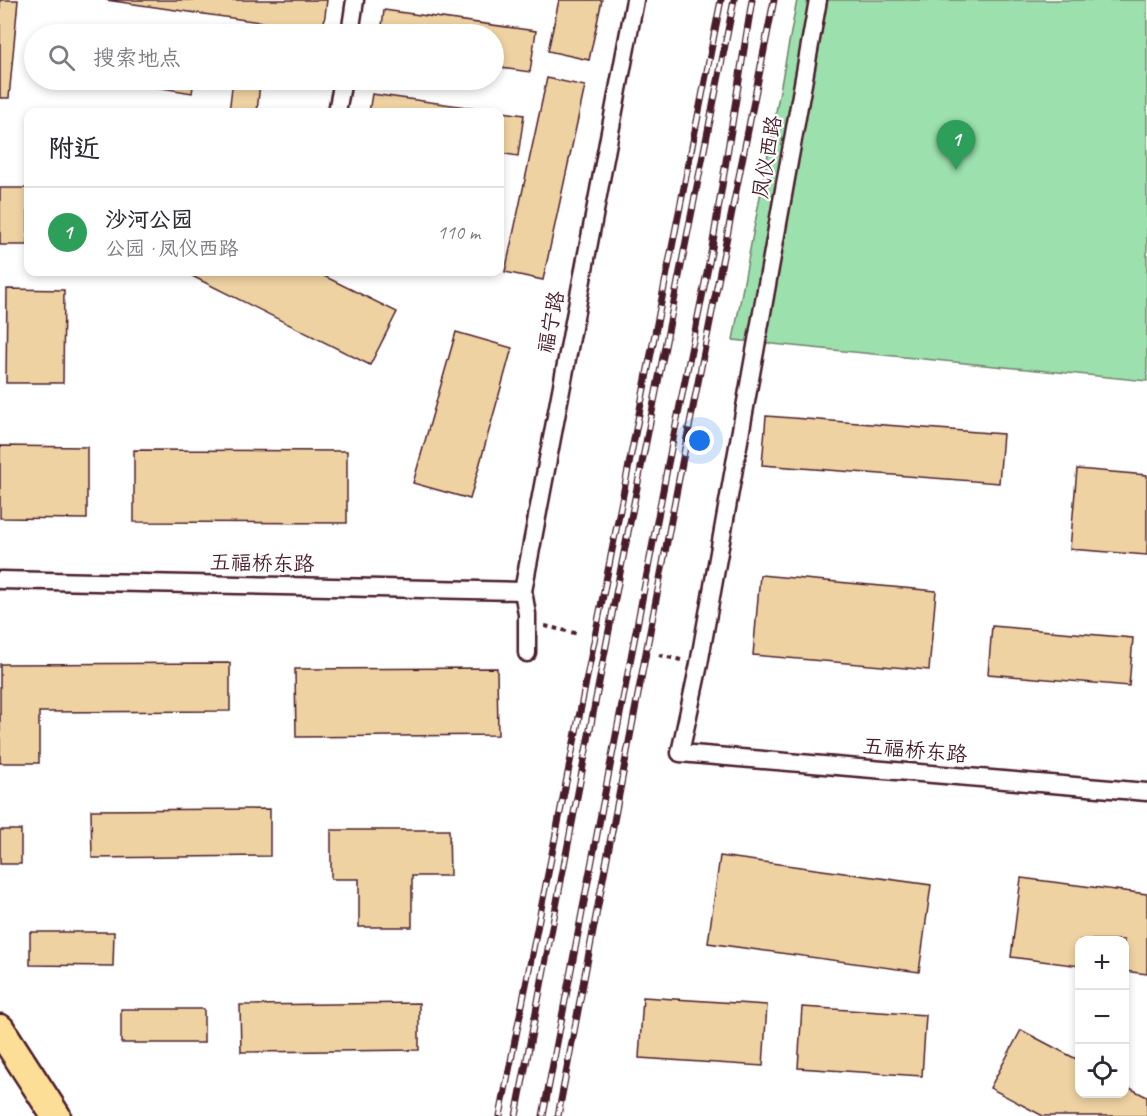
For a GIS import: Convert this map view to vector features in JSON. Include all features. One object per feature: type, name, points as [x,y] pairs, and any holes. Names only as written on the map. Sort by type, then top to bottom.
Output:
[{"type":"highway","points":[[0,1028],[56,1116]]},
{"type":"highway","points":[[0,1064],[38,1116]]},
{"type":"street","points":[[351,24],[355,0]]},
{"type":"street","name":"福宁路","points":[[527,653],[527,614],[523,591],[635,0]]},
{"type":"street","name":"凤仪西路","points":[[680,753],[699,664],[818,0]]},
{"type":"street","points":[[338,108],[341,90]]},
{"type":"street","name":"五福桥东路","points":[[0,580],[523,591]]},
{"type":"street","name":"五福桥东路","points":[[680,753],[1147,792]]},
{"type":"street","points":[[0,1028],[73,1116]]},
{"type":"path","points":[[527,621],[579,634]]},
{"type":"green space","points":[[797,0],[1147,0],[1147,381],[733,340]]},
{"type":"building","points":[[0,0],[18,0],[9,98],[0,98]]},
{"type":"building","points":[[106,0],[327,0],[324,24],[274,24]]},
{"type":"building","points":[[559,0],[602,0],[589,60],[548,51]]},
{"type":"building","points":[[384,10],[485,24],[382,24]]},
{"type":"building","points":[[504,27],[536,31],[530,72],[504,68]]},
{"type":"building","points":[[547,78],[585,86],[543,280],[505,272]]},
{"type":"building","points":[[174,90],[192,90],[192,93]]},
{"type":"building","points":[[232,90],[259,90],[257,108],[230,108]]},
{"type":"building","points":[[372,94],[473,108],[370,108]]},
{"type":"building","points":[[504,112],[524,115],[518,156],[504,154]]},
{"type":"building","points":[[0,188],[24,188],[24,245],[0,245]]},
{"type":"building","points":[[192,276],[324,276],[397,312],[370,365]]},
{"type":"building","points":[[7,289],[64,290],[63,383],[6,383]]},
{"type":"building","points":[[456,332],[512,348],[470,499],[413,483]]},
{"type":"building","points":[[766,416],[1003,434],[999,483],[762,465]]},
{"type":"building","points":[[0,446],[87,447],[87,519],[0,518]]},
{"type":"building","points":[[134,450],[347,451],[347,523],[134,522]]},
{"type":"building","points":[[1077,469],[1147,475],[1147,555],[1070,549]]},
{"type":"building","points":[[760,575],[936,591],[929,670],[753,655]]},
{"type":"building","points":[[992,626],[1133,638],[1129,686],[988,674]]},
{"type":"building","points":[[230,663],[230,711],[39,712],[39,763],[0,763],[0,664]]},
{"type":"building","points":[[497,668],[498,735],[296,737],[295,669]]},
{"type":"building","points":[[270,809],[270,856],[92,858],[91,810]]},
{"type":"building","points":[[0,830],[21,830],[21,864],[0,864]]},
{"type":"building","points":[[331,830],[449,830],[450,876],[412,876],[412,927],[359,927],[359,879],[331,879]]},
{"type":"building","points":[[720,856],[931,885],[919,972],[708,943]]},
{"type":"building","points":[[1021,878],[1147,894],[1147,974],[1129,972],[1129,936],[1075,936],[1075,965],[1011,957]]},
{"type":"building","points":[[30,932],[114,932],[113,966],[30,965]]},
{"type":"building","points":[[643,997],[767,1005],[763,1066],[639,1058]]},
{"type":"building","points":[[419,1003],[419,1050],[241,1052],[240,1005]]},
{"type":"building","points":[[802,1007],[926,1015],[922,1076],[798,1068]]},
{"type":"building","points":[[121,1009],[204,1009],[204,1043],[121,1043]]},
{"type":"building","points":[[1021,1030],[1075,1058],[1075,1098],[1129,1098],[1129,1088],[1147,1097],[1147,1116],[1043,1116],[990,1088]]},
{"type":"railway","points":[[500,1116],[721,0]]},
{"type":"railway","points":[[516,1116],[619,578],[734,0]]},
{"type":"railway","points":[[543,1116],[668,464],[712,248],[752,0]]},
{"type":"railway","points":[[558,1116],[682,463],[774,0]]},
{"type":"place","name":"沙河公园","points":[[956,170]]}]
